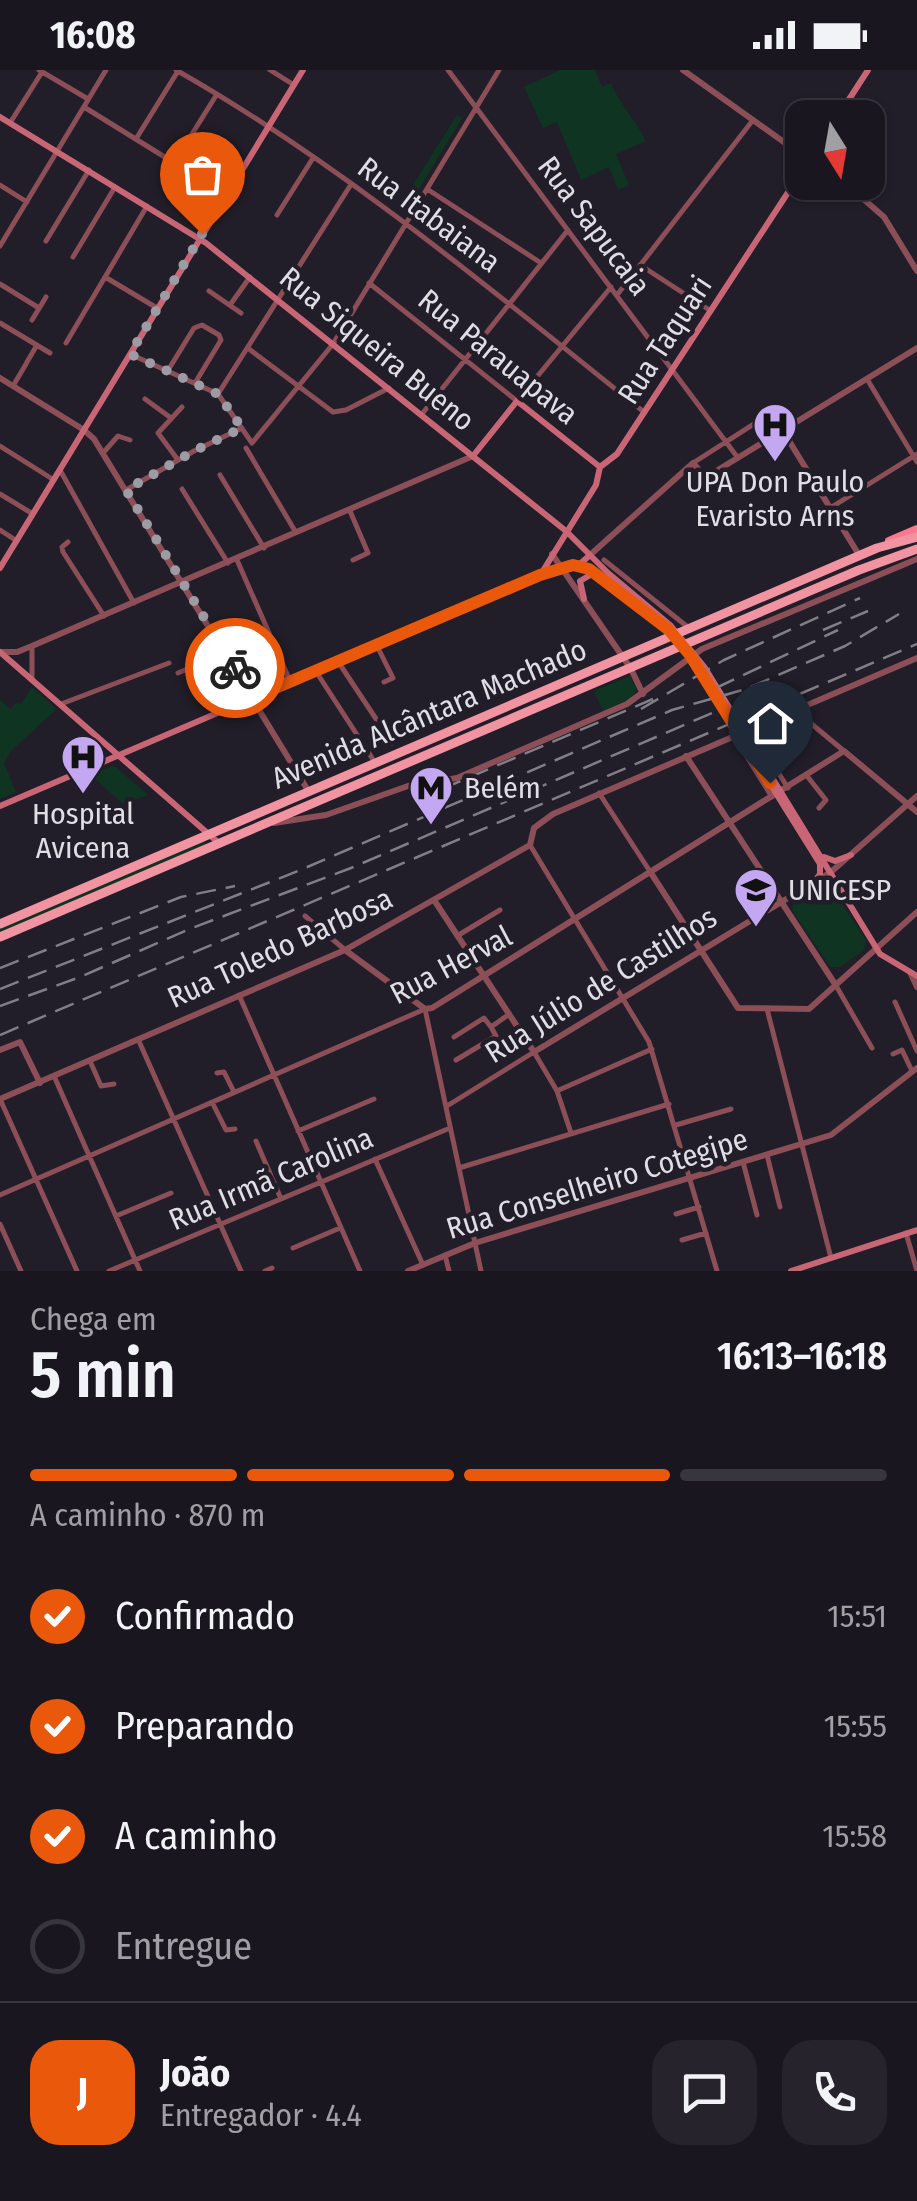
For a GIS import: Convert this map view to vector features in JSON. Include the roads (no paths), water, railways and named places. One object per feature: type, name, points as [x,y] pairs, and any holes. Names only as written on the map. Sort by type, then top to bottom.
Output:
[{"type":"highway","name":"Avenida Alcântara Machado","points":[[0,924],[877,548],[917,538]]},
{"type":"highway","name":"Avenida Alcântara Machado","points":[[0,938],[917,548]]},
{"type":"highway","points":[[880,562],[897,568]]},
{"type":"main road","points":[[0,566],[304,70]]},
{"type":"main road","points":[[849,100],[868,70]]},
{"type":"main road","name":"Rua Siqueira Bueno","points":[[0,117],[200,238],[566,531],[617,585]]},
{"type":"main road","name":"Rua Taquari","points":[[540,575],[598,480],[600,467],[617,454],[785,197]]},
{"type":"main road","points":[[474,456],[517,401]]},
{"type":"main road","name":"Rua Parauapava","points":[[517,401],[600,467]]},
{"type":"main road","name":"Avenida Alcântara Machado","points":[[877,548],[917,528]]},
{"type":"main road","points":[[573,565],[590,555]]},
{"type":"main road","points":[[0,806],[562,566],[573,565],[602,578]]},
{"type":"main road","points":[[584,599],[580,584],[582,578],[592,574],[617,585],[669,630],[690,655],[876,948],[886,959],[914,974]]},
{"type":"main road","points":[[0,652],[222,845]]},
{"type":"main road","points":[[17,652],[17,667]]},
{"type":"main road","points":[[818,855],[835,861],[851,855]]},
{"type":"main road","points":[[818,855],[821,869],[814,882],[843,894]]},
{"type":"main road","points":[[791,1271],[917,1230]]},
{"type":"street","points":[[0,245],[106,70]]},
{"type":"street","points":[[270,70],[294,85]]},
{"type":"street","name":"Rua Sapucaia","points":[[448,70],[738,458]]},
{"type":"street","points":[[130,354],[218,394],[252,442],[332,344],[499,70]]},
{"type":"street","points":[[683,70],[696,74],[785,143]]},
{"type":"street","points":[[10,123],[40,71],[88,100]]},
{"type":"street","points":[[136,139],[177,71]]},
{"type":"street","name":"Rua Itabaiana","points":[[177,71],[269,125],[405,223],[644,412]]},
{"type":"street","points":[[174,163],[217,94]]},
{"type":"street","points":[[84,107],[226,195]]},
{"type":"street","points":[[617,294],[753,120]]},
{"type":"street","points":[[277,215],[313,158]]},
{"type":"street","points":[[46,241],[89,170]]},
{"type":"street","points":[[0,185],[27,202]]},
{"type":"street","points":[[73,257],[115,186]]},
{"type":"street","points":[[218,394],[350,186]]},
{"type":"street","points":[[427,189],[542,263]]},
{"type":"street","points":[[865,200],[884,217],[917,272]]},
{"type":"street","points":[[66,343],[148,206]]},
{"type":"street","points":[[422,414],[568,230]]},
{"type":"street","points":[[640,264],[711,311]]},
{"type":"street","points":[[105,277],[157,308]]},
{"type":"street","points":[[230,305],[250,277]]},
{"type":"street","name":"Rua Parauapava","points":[[369,282],[517,401]]},
{"type":"street","points":[[0,284],[39,308]]},
{"type":"street","points":[[517,401],[611,287]]},
{"type":"street","points":[[209,291],[241,312]]},
{"type":"street","points":[[32,320],[46,297]]},
{"type":"street","points":[[0,323],[50,353]]},
{"type":"street","points":[[167,372],[192,330],[202,325],[221,338],[196,384]]},
{"type":"street","points":[[13,386],[37,345]]},
{"type":"street","points":[[248,348],[328,410],[338,413],[389,388]]},
{"type":"street","points":[[693,463],[709,474],[917,348]]},
{"type":"street","points":[[0,378],[84,430],[103,453],[309,793]]},
{"type":"street","points":[[830,508],[916,457],[867,379]]},
{"type":"street","points":[[145,399],[171,418]]},
{"type":"street","points":[[178,460],[158,435],[182,407]]},
{"type":"street","points":[[590,555],[693,463],[771,413],[866,567]]},
{"type":"street","points":[[126,490],[242,428]]},
{"type":"street","points":[[103,453],[118,436],[130,440]]},
{"type":"street","points":[[0,446],[54,480]]},
{"type":"street","points":[[246,448],[297,534]]},
{"type":"street","points":[[0,652],[17,652],[32,646],[474,456]]},
{"type":"street","points":[[60,470],[134,603]]},
{"type":"street","points":[[220,475],[264,548]]},
{"type":"street","points":[[182,489],[228,563]]},
{"type":"street","points":[[0,494],[33,514]]},
{"type":"street","points":[[350,511],[368,554],[353,560]]},
{"type":"street","points":[[0,530],[17,541]]},
{"type":"street","points":[[68,542],[62,552],[104,616]]},
{"type":"street","points":[[582,546],[602,544]]},
{"type":"street","points":[[552,554],[624,658],[643,694]]},
{"type":"street","name":"Avenida Alcântara Machado","points":[[268,824],[326,815],[408,786],[457,778],[616,709],[643,694],[702,649],[917,559]]},
{"type":"street","points":[[237,560],[290,681]]},
{"type":"street","points":[[604,560],[691,630]]},
{"type":"street","points":[[376,644],[392,678],[384,682]]},
{"type":"street","points":[[32,646],[32,680]]},
{"type":"street","points":[[178,673],[225,653]]},
{"type":"street","name":"Rua Toledo Barbosa","points":[[0,1099],[345,950],[530,845],[534,828],[541,820],[917,658]]},
{"type":"street","points":[[337,660],[392,743]]},
{"type":"street","points":[[61,704],[170,662]]},
{"type":"street","points":[[315,670],[377,765]]},
{"type":"street","points":[[794,709],[917,812]]},
{"type":"street","points":[[750,728],[788,788]]},
{"type":"street","points":[[734,736],[773,797]]},
{"type":"street","name":"Rua Herval","points":[[0,1195],[424,1009],[576,920],[844,752]]},
{"type":"street","points":[[686,756],[872,1048]]},
{"type":"street","points":[[807,776],[826,800],[818,808]]},
{"type":"street","points":[[600,793],[737,1007],[806,1010],[917,912]]},
{"type":"street","points":[[831,872],[917,796]]},
{"type":"street","points":[[530,845],[652,1049],[717,1271]]},
{"type":"street","name":"Rua Júlio de Castilhos","points":[[446,1107],[831,872]]},
{"type":"street","points":[[434,900],[558,1091],[571,1133]]},
{"type":"street","points":[[457,936],[500,910]]},
{"type":"street","points":[[304,916],[424,1009],[480,1271]]},
{"type":"street","points":[[914,974],[917,987]]},
{"type":"street","points":[[238,994],[360,1271]]},
{"type":"street","points":[[895,1002],[917,1051]]},
{"type":"street","points":[[766,1008],[831,1258]]},
{"type":"street","points":[[490,1027],[508,1015]]},
{"type":"street","points":[[454,1037],[484,1018],[496,1036],[456,1060]]},
{"type":"street","points":[[138,1039],[240,1271]]},
{"type":"street","points":[[0,1050],[20,1042],[40,1080]]},
{"type":"street","points":[[558,1091],[652,1049]]},
{"type":"street","points":[[893,1054],[902,1050],[915,1069]]},
{"type":"street","points":[[90,1060],[101,1086],[114,1084]]},
{"type":"street","name":"Rua Conselheiro Cotegipe","points":[[408,1271],[474,1243],[802,1144],[841,1128],[915,1069]]},
{"type":"street","points":[[217,1073],[224,1072],[234,1092]]},
{"type":"street","points":[[54,1076],[140,1271]]},
{"type":"street","points":[[0,1099],[77,1271]]},
{"type":"street","points":[[298,1131],[374,1099]]},
{"type":"street","points":[[212,1102],[226,1130],[235,1129]]},
{"type":"street","points":[[459,1168],[669,1104]]},
{"type":"street","points":[[676,1125],[730,1109]]},
{"type":"street","name":"Rua Irmã Carolina","points":[[108,1271],[450,1128]]},
{"type":"street","points":[[256,1142],[280,1199]]},
{"type":"street","points":[[767,1155],[780,1207]]},
{"type":"street","points":[[375,1159],[423,1265]]},
{"type":"street","points":[[744,1162],[757,1216]]},
{"type":"street","points":[[116,1216],[171,1193]]},
{"type":"street","points":[[676,1214],[699,1208]]},
{"type":"street","points":[[0,1224],[21,1271]]},
{"type":"street","points":[[292,1248],[341,1228]]},
{"type":"street","points":[[682,1240],[706,1233]]},
{"type":"street","points":[[906,1233],[917,1271]]},
{"type":"street","points":[[446,1255],[448,1271]]},
{"type":"railway","points":[[641,709],[724,660],[860,598]]},
{"type":"railway","points":[[823,630],[868,611]]},
{"type":"railway","points":[[0,989],[298,871],[672,710],[746,689],[845,646],[899,614]]},
{"type":"railway","points":[[716,688],[838,630]]},
{"type":"railway","points":[[0,1035],[917,644]]},
{"type":"railway","points":[[442,789],[653,699]]},
{"type":"railway","points":[[0,1006],[351,868],[726,707]]},
{"type":"railway","points":[[0,968],[181,897],[235,886]]},
{"type":"place","name":"UPA Don Paulo Evaristo Arns","points":[[775,463]]},
{"type":"place","name":"Hospital Avicena","points":[[83,795]]},
{"type":"place","name":"Belém","points":[[431,826]]},
{"type":"place","name":"UNICESP","points":[[756,928]]}]
